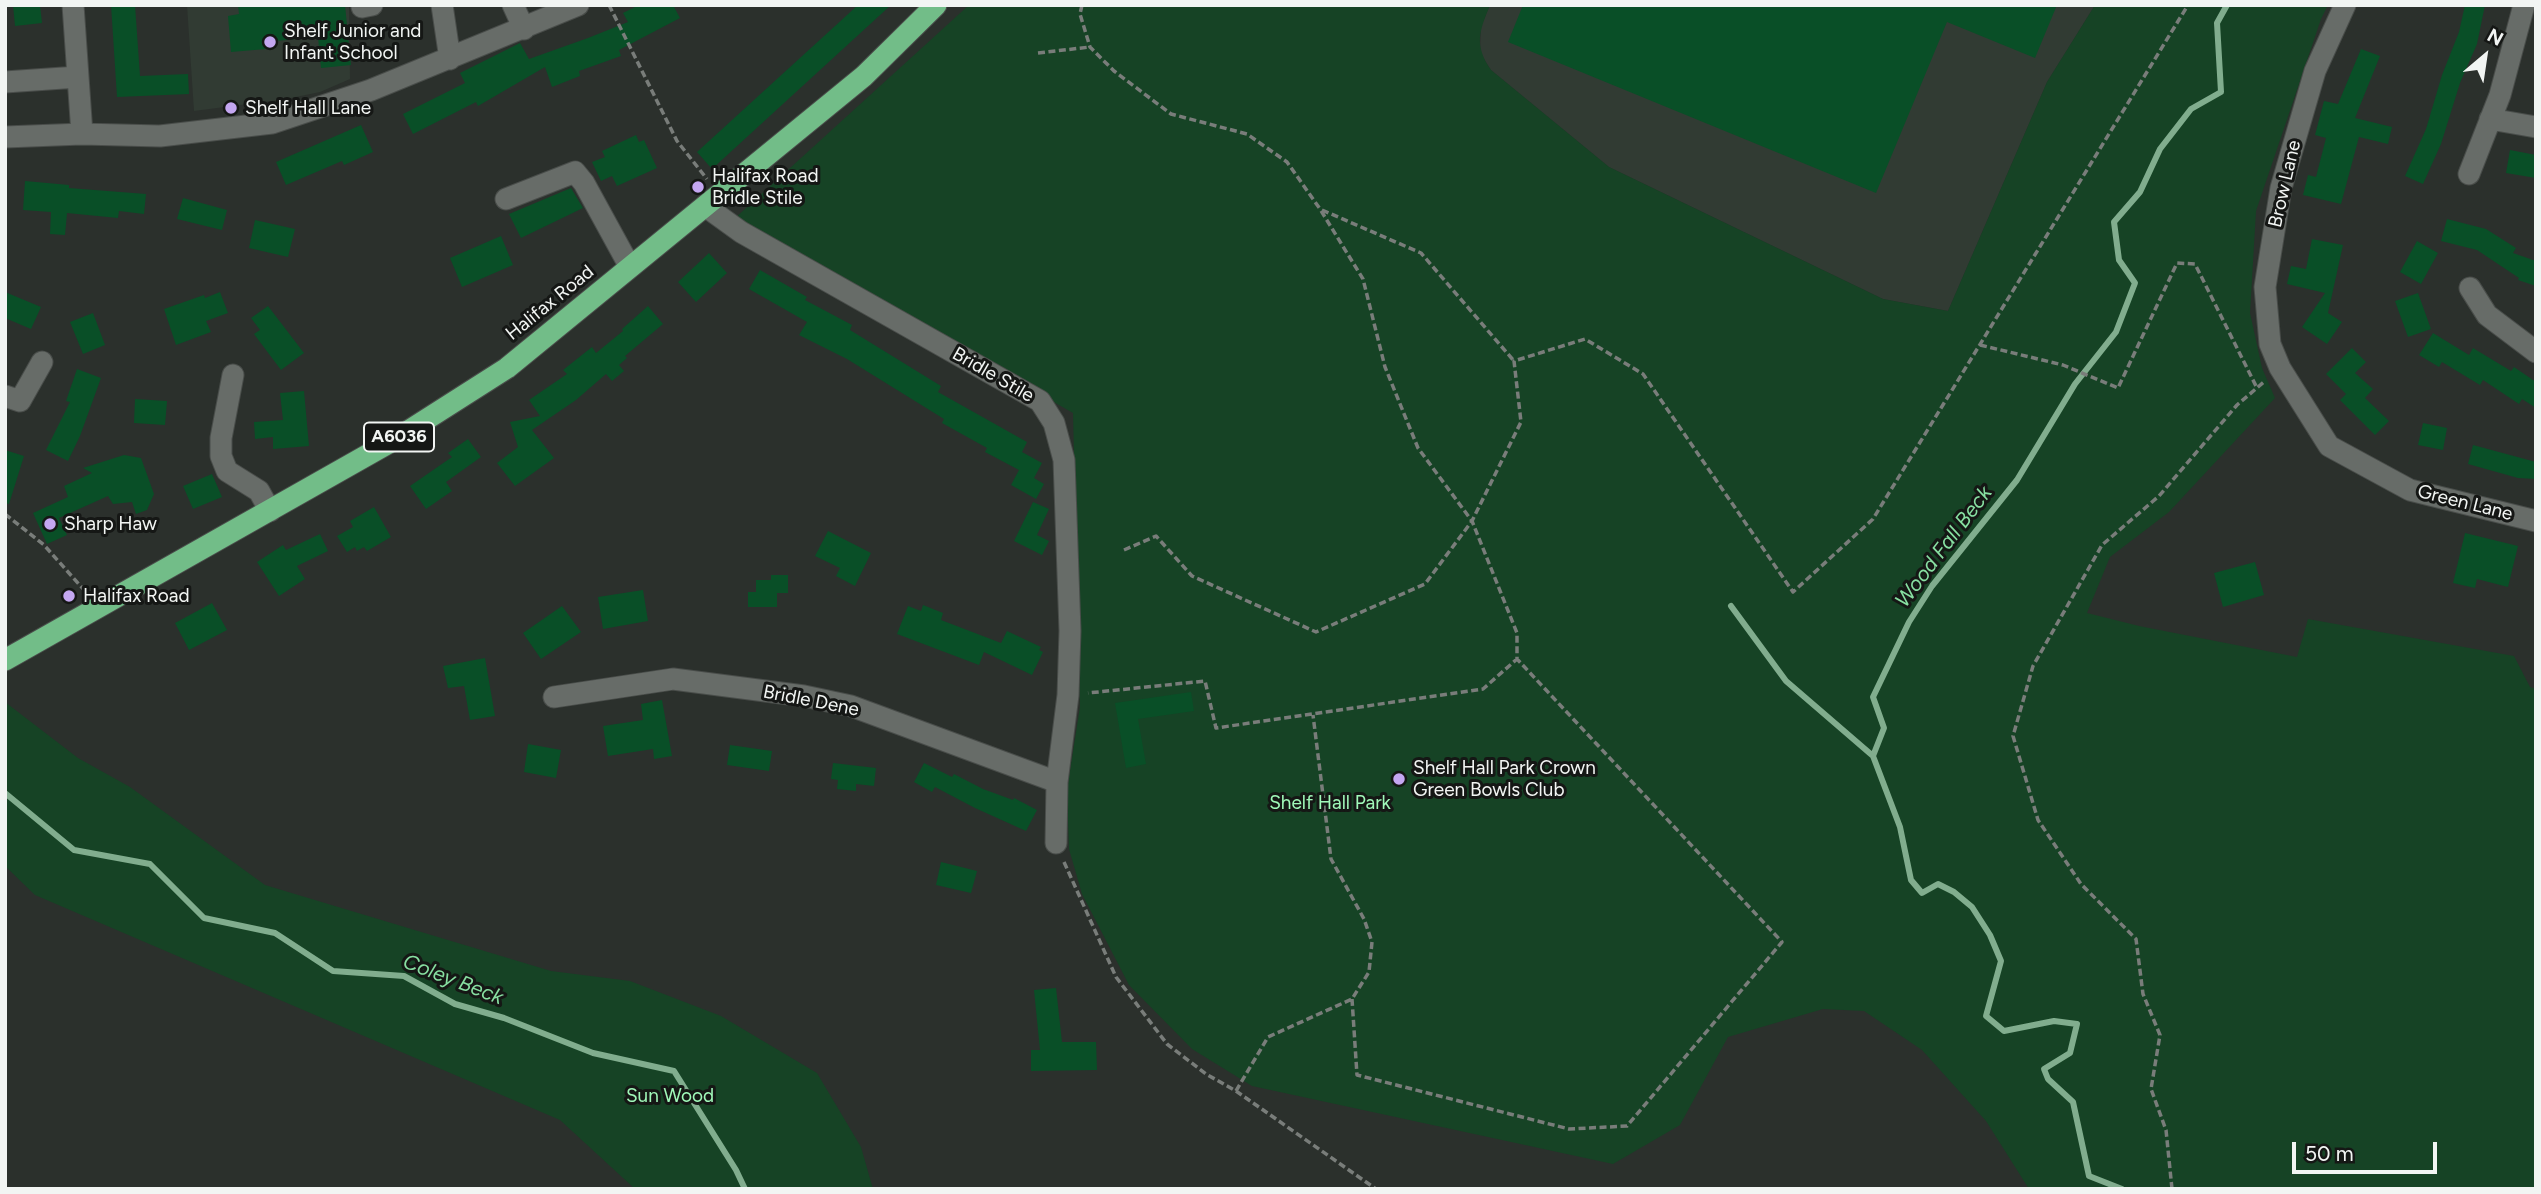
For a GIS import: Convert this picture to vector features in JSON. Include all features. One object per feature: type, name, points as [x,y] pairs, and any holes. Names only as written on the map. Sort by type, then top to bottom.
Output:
[{"type":"highway","name":"Halifax Road","points":[[5,660],[394,440],[507,368],[864,76],[936,5]]},
{"type":"street","points":[[73,5],[82,134]]},
{"type":"street","points":[[442,5],[450,59]]},
{"type":"street","points":[[513,5],[524,29]]},
{"type":"street","points":[[5,137],[82,134],[160,136],[272,123],[371,90],[578,5]]},
{"type":"street","name":"Brow Lane","points":[[2280,368],[2270,344],[2265,287],[2281,188],[2315,71],[2345,5]]},
{"type":"street","points":[[2469,174],[2500,95],[2524,5]]},
{"type":"street","points":[[5,82],[78,77]]},
{"type":"street","points":[[2490,119],[2536,127]]},
{"type":"street","points":[[506,199],[575,172],[584,183],[630,267]]},
{"type":"street","name":"Bridle Stile","points":[[712,200],[741,232],[1040,401],[1054,423],[1065,460],[1070,631],[1068,695],[1057,782],[1056,843]]},
{"type":"street","points":[[2470,288],[2487,315],[2536,352]]},
{"type":"street","points":[[5,396],[20,401],[42,362]]},
{"type":"street","name":"Green Lane","points":[[2280,368],[2329,446],[2410,490],[2536,521]]},
{"type":"street","points":[[233,375],[221,438],[221,456],[227,471],[259,491],[270,511]]},
{"type":"street","name":"Bridle Dene","points":[[554,696],[673,678],[804,696],[851,706],[1057,782]]},
{"type":"path","points":[[609,5],[677,141],[712,200]]},
{"type":"path","points":[[1082,5],[1080,14],[1090,47],[1114,71],[1171,114],[1247,134],[1287,162],[1363,279],[1385,367],[1418,448],[1472,521],[1517,633],[1517,659],[1782,942],[1627,1126],[1569,1129],[1357,1075],[1352,999]]},
{"type":"path","points":[[1514,361],[1585,338],[1643,374],[1793,592],[1873,519],[2188,5]]},
{"type":"path","points":[[1038,53],[1090,47]]},
{"type":"path","points":[[1124,550],[1156,536],[1192,576],[1315,632],[1425,584],[1472,521],[1521,422],[1514,361],[1421,253],[1320,209]]},
{"type":"path","points":[[1980,345],[2063,365],[2118,388],[2177,262],[2195,264],[2257,388]]},
{"type":"path","points":[[2172,1189],[2166,1130],[2151,1089],[2160,1035],[2143,994],[2136,939],[2081,884],[2038,820],[2013,736],[2033,666],[2102,545],[2159,496],[2237,405],[2280,368]]},
{"type":"path","points":[[5,514],[53,554],[98,606]]},
{"type":"path","points":[[1068,695],[1205,681],[1216,728],[1483,689],[1517,659]]},
{"type":"path","points":[[1236,1091],[1268,1037],[1352,999],[1369,972],[1372,942],[1364,919],[1331,859],[1313,715]]},
{"type":"path","points":[[1056,843],[1115,977],[1167,1044],[1206,1074],[1236,1091],[1376,1189]]},
{"type":"shaded area","name":"Shelf Junior and Infant School","points":[[187,5],[349,5],[350,79],[320,92],[286,99],[194,111]]},
{"type":"shaded area","points":[[1490,5],[2095,5],[2047,82],[1948,311],[1883,299],[1609,167],[1491,70],[1480,53],[1481,26]]},
{"type":"green space","name":"Shelf Hall Park","points":[[969,5],[1490,5],[1483,23],[1480,46],[1491,70],[1609,167],[1883,299],[1948,311],[2047,82],[2095,5],[2328,5],[2256,211],[2250,313],[2262,368],[2275,398],[2169,512],[2110,557],[2087,613],[2297,657],[2308,619],[2514,656],[2530,687],[2536,689],[2536,1189],[2029,1189],[1986,1121],[1922,1050],[1864,1011],[1823,1009],[1728,1037],[1680,1125],[1613,1164],[1252,1086],[1192,1049],[1129,985],[1082,894],[1069,849],[1067,790],[1080,707],[1073,413],[734,219]]},
{"type":"green space","name":"Sun Wood","points":[[5,702],[78,758],[130,787],[265,885],[551,971],[630,981],[721,1016],[817,1073],[861,1147],[873,1189],[635,1189],[560,1120],[35,895],[5,866]]},
{"type":"building","points":[[13,5],[40,5],[42,23],[15,26]]},
{"type":"building","points":[[111,5],[135,5],[140,76],[188,74],[189,94],[117,97]]},
{"type":"building","points":[[238,5],[345,5],[351,65],[321,68],[318,37],[265,42],[266,49],[231,52],[228,16],[239,14]]},
{"type":"building","points":[[639,5],[673,5],[680,18],[619,50],[621,56],[579,71],[580,76],[552,87],[545,67],[478,106],[476,102],[413,134],[403,114],[465,83],[460,73],[520,43],[529,59],[588,38],[628,22],[623,13]]},
{"type":"building","points":[[858,5],[891,5],[712,169],[697,152]]},
{"type":"building","points":[[1523,5],[2057,5],[2035,58],[1947,22],[1876,193],[1508,42]]},
{"type":"building","points":[[2465,5],[2485,5],[2477,44],[2460,83],[2441,144],[2423,184],[2405,176],[2426,129],[2442,75],[2459,32]]},
{"type":"building","points":[[2361,49],[2380,56],[2355,118],[2392,127],[2388,144],[2359,137],[2341,204],[2303,195],[2308,175],[2316,177],[2326,138],[2315,135],[2324,101],[2338,104]]},
{"type":"building","points":[[361,125],[373,152],[344,165],[342,161],[286,185],[276,162]]},
{"type":"building","points":[[636,135],[639,142],[644,140],[657,168],[617,186],[612,176],[601,181],[592,162],[605,157],[602,151]]},
{"type":"building","points":[[2510,150],[2536,155],[2536,178],[2506,173]]},
{"type":"building","points":[[25,181],[69,185],[69,188],[146,194],[144,214],[119,211],[118,218],[67,213],[65,235],[50,234],[51,212],[23,210]]},
{"type":"building","points":[[571,188],[583,208],[521,238],[509,214]]},
{"type":"building","points":[[183,198],[227,210],[222,230],[177,219]]},
{"type":"building","points":[[2447,219],[2486,229],[2516,248],[2513,253],[2536,261],[2536,286],[2518,280],[2519,278],[2477,250],[2441,241]]},
{"type":"building","points":[[255,220],[295,229],[288,257],[249,248]]},
{"type":"building","points":[[501,236],[513,265],[462,287],[450,258]]},
{"type":"building","points":[[2312,239],[2343,245],[2328,313],[2342,322],[2327,344],[2302,327],[2325,293],[2287,284],[2291,266],[2306,269]]},
{"type":"building","points":[[2417,241],[2438,253],[2421,284],[2400,272]]},
{"type":"building","points":[[709,253],[727,273],[696,302],[678,282]]},
{"type":"building","points":[[760,270],[807,297],[805,300],[852,325],[850,330],[941,386],[938,392],[1027,442],[1022,452],[1042,463],[1034,478],[1044,484],[1036,499],[1011,485],[1019,470],[985,452],[987,448],[942,423],[944,419],[847,359],[799,335],[807,322],[749,289]]},
{"type":"building","points":[[5,292],[41,307],[31,329],[5,318]]},
{"type":"building","points":[[220,292],[228,313],[206,321],[211,332],[176,345],[164,309]]},
{"type":"building","points":[[2418,293],[2431,329],[2408,337],[2395,301]]},
{"type":"building","points":[[268,306],[304,353],[281,370],[254,334],[260,330],[251,318]]},
{"type":"building","points":[[648,306],[663,324],[625,356],[627,358],[619,365],[624,371],[612,381],[606,374],[576,400],[532,430],[554,458],[515,486],[497,463],[518,447],[510,422],[540,416],[529,400],[567,374],[563,370],[592,347],[596,353]]},
{"type":"building","points":[[93,313],[105,345],[83,354],[70,322]]},
{"type":"building","points":[[2433,333],[2469,355],[2473,348],[2511,371],[2514,367],[2536,382],[2536,408],[2522,399],[2519,404],[2483,380],[2480,385],[2442,362],[2439,367],[2419,355]]},
{"type":"building","points":[[2352,348],[2366,362],[2355,373],[2373,389],[2365,398],[2389,421],[2375,435],[2340,400],[2346,394],[2326,374]]},
{"type":"building","points":[[77,369],[101,378],[68,461],[46,450],[70,402],[66,401]]},
{"type":"building","points":[[304,391],[309,446],[273,449],[273,437],[255,439],[254,422],[283,420],[280,393]]},
{"type":"building","points":[[135,399],[167,401],[165,425],[134,423]]},
{"type":"building","points":[[2423,423],[2447,428],[2443,450],[2418,445]]},
{"type":"building","points":[[468,439],[481,457],[446,482],[452,491],[426,509],[410,486],[452,457],[448,453]]},
{"type":"building","points":[[2473,445],[2536,462],[2536,479],[2518,478],[2468,464]]},
{"type":"building","points":[[5,450],[24,456],[9,504],[5,503]]},
{"type":"building","points":[[124,455],[141,458],[154,494],[147,510],[136,514],[132,502],[113,504],[108,496],[59,518],[67,535],[47,544],[33,513],[68,497],[64,486],[92,473],[83,468]]},
{"type":"building","points":[[212,474],[222,497],[193,509],[183,486]]},
{"type":"building","points":[[1033,502],[1049,509],[1037,535],[1049,541],[1042,555],[1014,541]]},
{"type":"building","points":[[374,507],[391,537],[367,551],[364,547],[357,551],[355,547],[347,552],[337,536],[353,527],[350,521]]},
{"type":"building","points":[[828,531],[871,553],[855,586],[836,576],[840,568],[815,556]]},
{"type":"building","points":[[2465,533],[2518,546],[2508,587],[2477,579],[2475,588],[2453,583]]},
{"type":"building","points":[[320,534],[328,551],[297,566],[305,579],[279,596],[257,562],[283,545],[286,550]]},
{"type":"building","points":[[2255,562],[2264,595],[2223,607],[2214,573]]},
{"type":"building","points":[[771,575],[788,575],[788,593],[777,593],[777,607],[748,607],[748,592],[756,592],[756,580],[771,580]]},
{"type":"building","points":[[643,590],[648,621],[603,629],[598,597]]},
{"type":"building","points":[[212,603],[227,630],[189,650],[175,623]]},
{"type":"building","points":[[923,605],[943,613],[941,620],[1001,643],[1007,631],[1041,647],[1039,650],[1043,652],[1032,675],[984,652],[979,665],[897,634],[908,606],[921,611]]},
{"type":"building","points":[[562,606],[581,632],[541,659],[523,633]]},
{"type":"building","points":[[485,658],[495,716],[470,720],[464,686],[448,688],[443,666]]},
{"type":"building","points":[[1191,692],[1194,711],[1138,719],[1146,764],[1126,768],[1115,703]]},
{"type":"building","points":[[662,700],[672,756],[654,759],[653,749],[608,756],[603,726],[643,720],[641,704]]},
{"type":"building","points":[[528,744],[561,750],[556,778],[524,772]]},
{"type":"building","points":[[730,745],[772,751],[769,771],[727,765]]},
{"type":"building","points":[[833,763],[876,768],[874,786],[856,784],[856,791],[837,789],[838,780],[831,779]]},
{"type":"building","points":[[924,763],[952,777],[954,774],[983,789],[1013,800],[1014,798],[1037,810],[1026,831],[935,787],[932,792],[914,782]]},
{"type":"building","points":[[941,862],[977,871],[971,893],[936,885]]},
{"type":"building","points":[[1056,988],[1062,1042],[1096,1042],[1097,1070],[1031,1071],[1031,1050],[1040,1050],[1034,990]]},
{"type":"waterway","name":"Wood Fall Beck","points":[[2122,1189],[2089,1176],[2073,1102],[2048,1079],[2044,1069],[2070,1053],[2077,1024],[2054,1021],[2004,1031],[1986,1016],[2001,961],[1990,935],[1972,907],[1954,892],[1938,884],[1922,893],[1911,880],[1900,827],[1873,756],[1884,728],[1873,697],[1909,622],[1932,586],[2017,480],[2075,384],[2116,332],[2135,283],[2119,260],[2114,222],[2140,192],[2160,149],[2191,109],[2221,92],[2217,23],[2227,5]]},
{"type":"waterway","points":[[1731,606],[1786,681],[1873,756]]},
{"type":"waterway","name":"Coley Beck","points":[[5,793],[74,850],[150,864],[204,918],[275,933],[333,971],[404,976],[455,1004],[504,1018],[593,1053],[674,1071],[745,1189]]},
{"type":"place","name":"Shelf Junior and Infant School","points":[[270,42]]},
{"type":"place","name":"Shelf Hall Lane","points":[[231,108]]},
{"type":"place","name":"Halifax Road Bridle Stile","points":[[698,187]]},
{"type":"place","name":"Sharp Haw","points":[[50,524]]},
{"type":"place","name":"Halifax Road","points":[[69,596]]},
{"type":"place","name":"Shelf Hall Park Crown Green Bowls Club","points":[[1399,779]]}]
